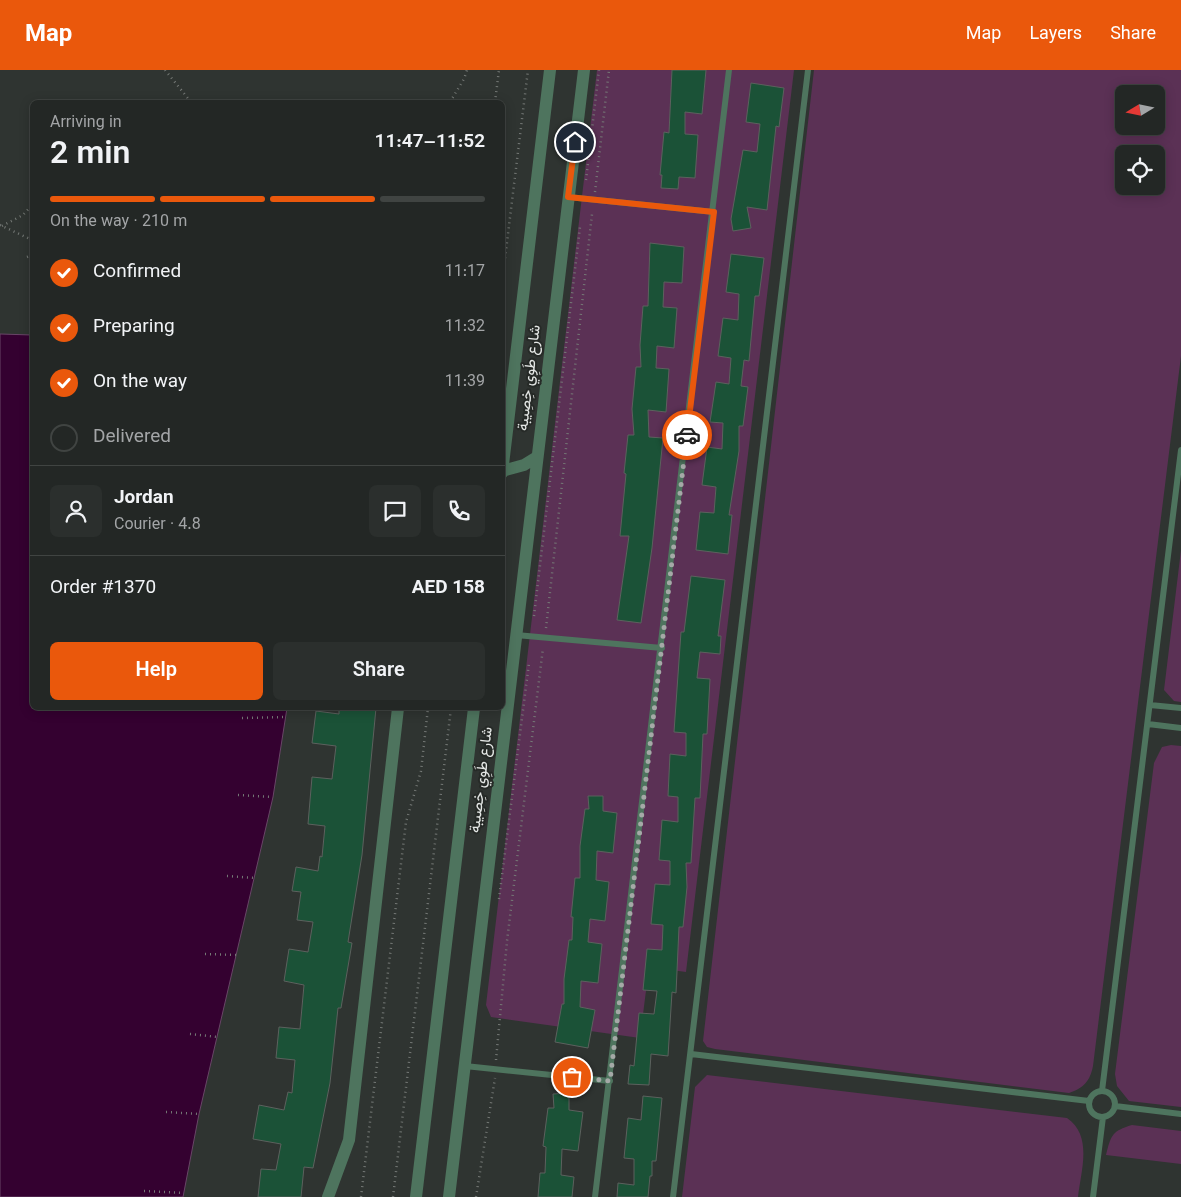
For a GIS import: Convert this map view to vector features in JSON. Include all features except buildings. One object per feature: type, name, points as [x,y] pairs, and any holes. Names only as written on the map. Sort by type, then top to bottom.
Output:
[{"type":"street","name":"شارع طَوِي خِصِيبة","points":[[505,439],[550,70]]},
{"type":"street","name":"شارع طَوِي خِصِيبة","points":[[449,1197],[584,70]]},
{"type":"street","points":[[505,471],[537,457]]},
{"type":"street","points":[[328,1197],[349,1140],[398,710]]},
{"type":"street","name":"شارع طَوِي خِصِيبة","points":[[416,1197],[474,710]]},
{"type":"lane","points":[[595,1197],[714,212],[729,70]]},
{"type":"lane","points":[[673,1197],[808,70]]},
{"type":"lane","points":[[568,197],[714,212]]},
{"type":"lane","points":[[1102,1091],[1181,450]]},
{"type":"lane","points":[[515,635],[662,648]]},
{"type":"lane","points":[[1150,705],[1181,708]]},
{"type":"lane","points":[[1148,724],[1181,728]]},
{"type":"lane","points":[[691,1054],[1089,1101]]},
{"type":"lane","points":[[465,1066],[610,1081]]},
{"type":"lane","points":[[1102,1091],[1114,1097],[1115,1106],[1111,1114],[1103,1117],[1091,1110],[1089,1101],[1094,1094],[1102,1091]]},
{"type":"lane","points":[[1115,1106],[1181,1114]]},
{"type":"lane","points":[[1093,1197],[1103,1117]]},
{"type":"path","points":[[165,70],[189,100]]},
{"type":"path","points":[[451,100],[464,79],[466,70]]},
{"type":"path","points":[[495,100],[499,70]]},
{"type":"path","points":[[505,258],[528,70]]},
{"type":"path","points":[[586,180],[599,70]]},
{"type":"path","points":[[594,193],[609,70]]},
{"type":"path","points":[[1,225],[23,215],[30,207]]},
{"type":"path","points":[[545,632],[592,214]]},
{"type":"path","points":[[1,225],[30,239]]},
{"type":"path","points":[[534,616],[580,228]]},
{"type":"path","points":[[496,1060],[506,942],[543,648]]},
{"type":"path","points":[[498,904],[529,662]]},
{"type":"path","points":[[362,1197],[406,822],[420,771],[428,710]]},
{"type":"path","points":[[393,1197],[451,710]]},
{"type":"path","points":[[242,718],[286,717]]},
{"type":"path","points":[[238,795],[273,797]]},
{"type":"path","points":[[227,876],[255,878]]},
{"type":"path","points":[[205,954],[237,956]]},
{"type":"path","points":[[190,1034],[218,1037]]},
{"type":"path","points":[[476,1197],[495,1077]]},
{"type":"path","points":[[166,1112],[199,1114]]},
{"type":"path","points":[[144,1191],[184,1193]]},
{"type":"shaded area","points":[[597,70],[794,70],[686,972],[649,967],[640,1038],[491,1017],[486,1005]]},
{"type":"shaded area","points":[[814,70],[1181,70],[1181,356],[1093,1066],[1090,1076],[1079,1089],[1069,1093],[707,1047],[703,1041]]},
{"type":"shaded area","points":[[0,334],[30,335],[30,710],[287,710],[273,797],[199,1114],[183,1197],[0,1197]]},
{"type":"shaded area","points":[[1181,550],[1181,702],[1174,701],[1164,690]]},
{"type":"shaded area","points":[[1171,745],[1181,746],[1181,1107],[1129,1101],[1117,1086],[1115,1074],[1154,763],[1162,747]]},
{"type":"shaded area","points":[[707,1075],[1067,1118],[1075,1125],[1083,1144],[1083,1165],[1078,1197],[682,1197],[695,1087]]},
{"type":"shaded area","points":[[1132,1125],[1181,1131],[1181,1164],[1106,1155],[1113,1135],[1120,1129]]},
{"type":"way so far","points":[[572,1077],[610,1081],[687,435]]},
{"type":"route","points":[[575,142],[568,197],[714,212],[687,435]]}]
